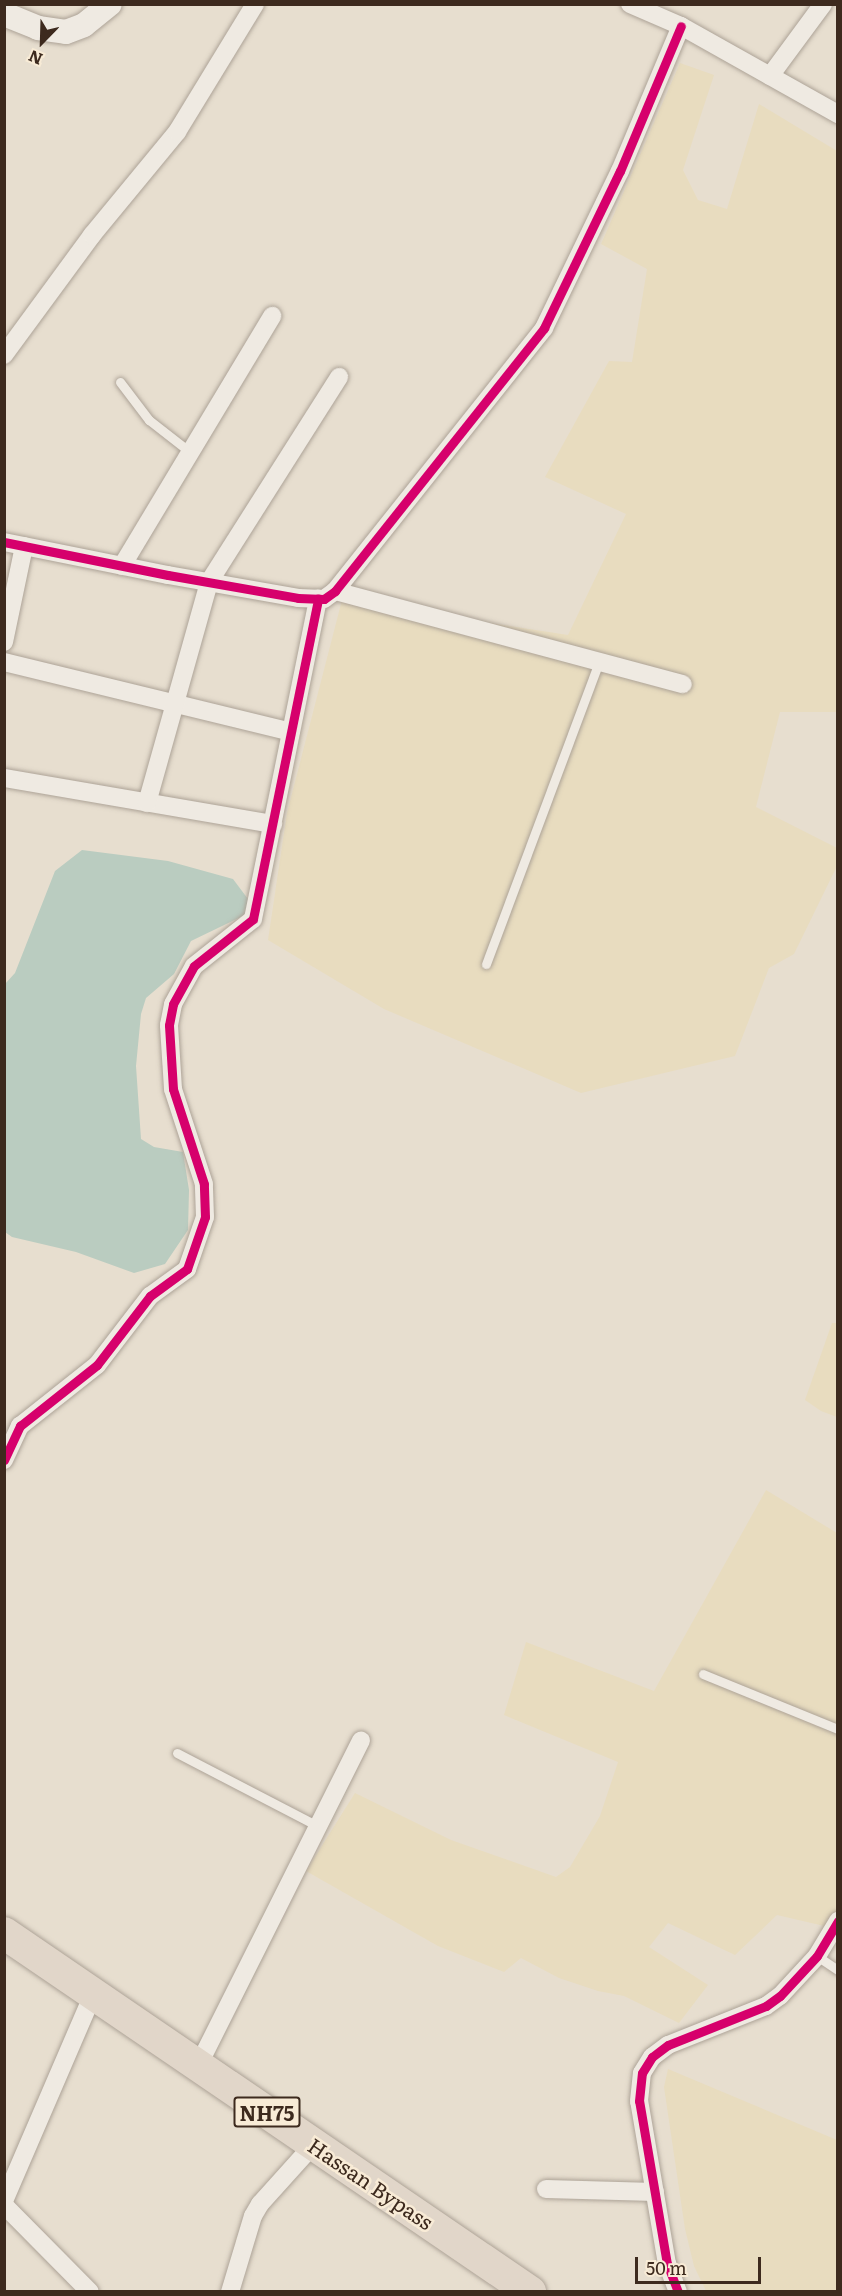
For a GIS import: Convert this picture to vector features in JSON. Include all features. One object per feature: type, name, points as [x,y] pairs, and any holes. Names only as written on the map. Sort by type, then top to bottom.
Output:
[{"type":"highway","name":"Hassan Bypass","points":[[9,1944],[93,1994],[530,2292]]},
{"type":"street","points":[[4,14],[38,28],[66,32],[84,25],[110,4]]},
{"type":"street","points":[[4,355],[92,235],[177,132],[255,4]]},
{"type":"street","points":[[630,4],[681,26],[837,114]]},
{"type":"street","points":[[770,76],[823,4]]},
{"type":"street","points":[[4,542],[209,582],[318,599],[324,599],[335,591],[544,328],[620,171],[681,26]]},
{"type":"street","points":[[122,566],[272,316]]},
{"type":"street","points":[[147,803],[209,582],[339,377]]},
{"type":"street","points":[[4,642],[10,589],[24,546]]},
{"type":"street","points":[[335,591],[683,684]]},
{"type":"street","points":[[4,1460],[20,1426],[97,1365],[150,1296],[187,1269],[205,1217],[204,1185],[174,1089],[169,1025],[173,1004],[194,966],[253,919],[318,599]]},
{"type":"street","points":[[4,662],[291,732]]},
{"type":"street","points":[[4,778],[273,824]]},
{"type":"street","points":[[198,2066],[361,1740]]},
{"type":"street","points":[[678,2292],[667,2264],[639,2101],[642,2073],[652,2057],[668,2045],[766,2006],[787,1989],[817,1956],[837,1921]]},
{"type":"street","points":[[90,2292],[4,2203],[93,1994]]},
{"type":"street","points":[[230,2292],[256,2210],[314,2144]]},
{"type":"street","points":[[546,2188],[655,2192]]},
{"type":"lane","points":[[120,382],[148,420],[190,452]]},
{"type":"lane","points":[[486,964],[599,661]]},
{"type":"lane","points":[[703,1674],[837,1729]]},
{"type":"lane","points":[[177,1753],[318,1826]]},
{"type":"lane","points":[[817,1956],[837,1970]]},
{"type":"shaded area","points":[[680,63],[714,75],[683,170],[698,200],[727,209],[759,104],[837,151],[837,712],[780,712],[756,807],[837,848],[837,866],[794,954],[769,968],[735,1056],[581,1093],[384,1009],[268,940],[287,813],[342,600],[568,635],[626,514],[545,477],[609,361],[632,362],[647,269],[601,244]]},
{"type":"shaded area","points":[[82,850],[168,861],[233,879],[251,903],[247,914],[191,941],[174,974],[146,998],[141,1014],[136,1066],[141,1139],[154,1147],[183,1152],[189,1190],[188,1230],[165,1264],[134,1273],[76,1252],[12,1237],[5,1232],[5,984],[15,973],[55,871]]},
{"type":"shaded area","points":[[832,1323],[837,1323],[837,1417],[821,1411],[805,1400]]},
{"type":"shaded area","points":[[766,1490],[837,1533],[837,1929],[777,1915],[735,1955],[668,1923],[649,1947],[708,1985],[679,2023],[624,1996],[598,1991],[559,1978],[521,1958],[504,1972],[438,1946],[306,1871],[355,1793],[451,1840],[556,1877],[570,1867],[600,1816],[618,1762],[504,1715],[526,1642],[654,1691]]},
{"type":"shaded area","points":[[668,2069],[837,2140],[837,2291],[706,2291],[694,2266],[685,2229],[664,2087]]},
{"type":"cycle path","points":[[4,542],[298,598],[324,599],[335,591],[544,328],[620,171],[681,26]]},
{"type":"cycle path","points":[[4,1460],[20,1426],[97,1365],[150,1296],[187,1269],[205,1217],[204,1184],[173,1089],[169,1025],[173,1004],[194,966],[253,919],[318,599]]},
{"type":"cycle path","points":[[678,2292],[667,2264],[639,2101],[642,2073],[652,2057],[668,2045],[766,2006],[780,1996],[817,1956],[838,1921]]}]
